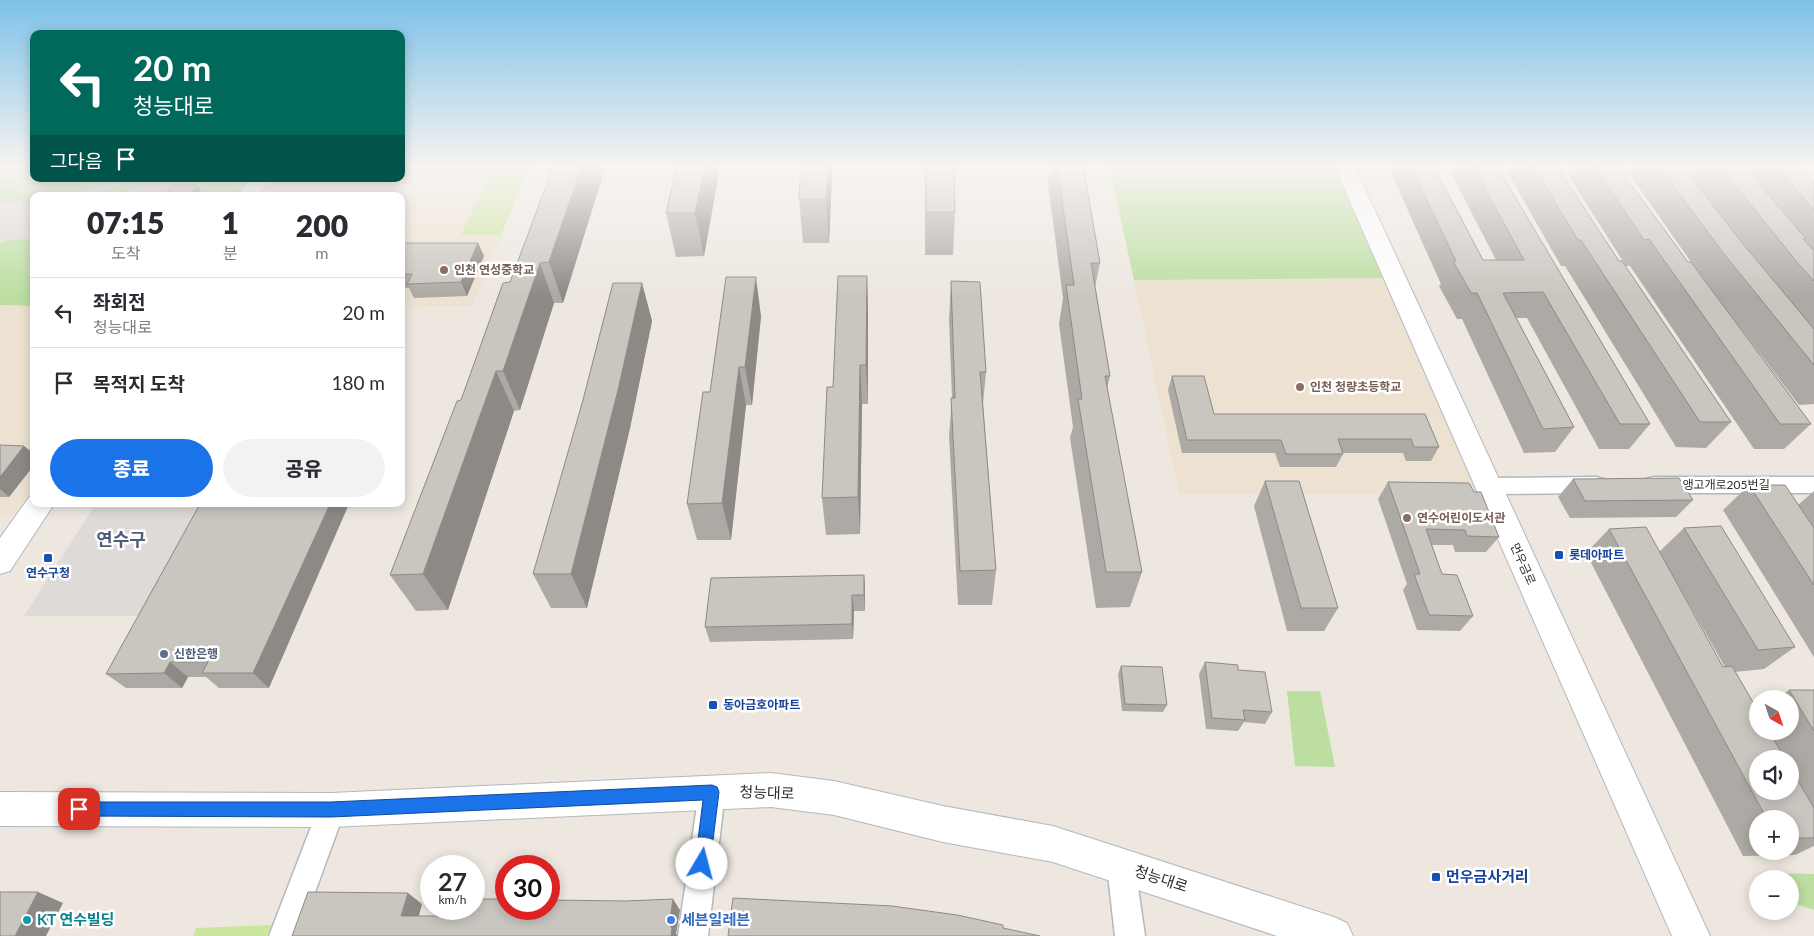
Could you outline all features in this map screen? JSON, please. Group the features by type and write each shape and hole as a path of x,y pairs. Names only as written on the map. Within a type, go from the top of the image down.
{"main road":[{"name":"먼우금로","path":"1364,209 1691,936"},
{"path":"0,562 38,507"},
{"name":"청능대로","path":"0,809 331,810 771,790 834,798 943,824 1053,844 1334,936"}],"street":[{"name":"앵고개로205번길","path":"1488,486 1814,485"},
{"path":"692,936 712,792"},
{"path":"284,936 331,810"},
{"path":"1121,866 1130,936"}],"shaded area":[{"path":"0,209 30,209 30,222 27,227 30,227 30,239 7,240 0,243"},
{"path":"405,209 512,209 472,306 405,307"},
{"name":"인천 청량초등학교","path":"1396,278 1492,494 1179,494 1134,280"},
{"path":"0,305 30,306 30,507 38,507 33,515 0,515"},
{"path":"93,508 202,508 141,616 24,616"}],"green space":[{"path":"0,209 30,209 30,306 0,305"},
{"path":"473,209 512,209 501,235 461,235"},
{"path":"1118,209 1364,209 1396,278 1134,280"},
{"path":"1287,691 1320,691 1335,767 1295,766"},
{"path":"1799,874 1814,874 1814,910 1799,905"},
{"path":"271,925 267,936 193,936 196,928"}],"building":[{"path":"538,209 567,209 549,262 540,263 503,371 496,371 423,574 390,575 457,401 461,400 503,283 510,282"},
{"path":"667,209 696,209 695,213 666,213"},
{"path":"926,209 955,209 955,212 926,212"},
{"path":"1063,209 1091,209 1100,263 1091,263 1110,376 1105,376 1142,572 1106,572 1078,399 1082,399 1066,285 1074,285"},
{"path":"1431,209 1456,209 1483,260 1524,260 1496,209 1522,209 1650,424 1620,424 1543,292 1503,293 1574,427 1543,429 1477,293 1471,293 1453,261 1456,261"},
{"path":"1559,209 1585,209 1731,422 1700,422 1581,240 1578,240"},
{"path":"1623,209 1649,209 1688,262 1691,262 1811,424 1780,424 1649,239 1644,240"},
{"path":"1690,209 1716,209 1814,329 1814,365 1724,254"},
{"path":"1754,209 1780,209 1806,239 1803,239 1814,251 1814,281"},
{"path":"405,243 478,243 461,282 407,284 412,274 405,274"},
{"path":"838,276 867,276 866,365 860,365 858,497 822,498 827,387 833,387"},
{"path":"726,277 756,277 745,367 739,367 722,503 687,504 703,392 710,392"},
{"path":"951,281 980,282 986,372 980,372 996,570 960,571 951,398 955,398"},
{"path":"613,283 642,283 618,390 571,574 533,574 583,400"},
{"path":"1172,376 1204,376 1214,414 1425,414 1439,447 1414,447 1411,439 1338,439 1343,454 1286,454 1281,440 1187,440"},
{"path":"0,445 24,446 0,477"},
{"path":"1679,478 1693,500 1585,501 1573,479"},
{"path":"1265,481 1299,481 1338,608 1301,608"},
{"path":"1388,482 1469,483 1474,492 1481,492 1499,537 1467,536 1465,530 1426,529 1442,574 1457,575 1473,616 1429,615 1414,574 1420,574"},
{"path":"1749,485 1785,485 1814,528 1814,585"},
{"path":"198,507 329,507 253,673 202,673 208,662 170,662 164,673 106,674"},
{"path":"1721,526 1795,647 1758,650 1684,528"},
{"path":"1646,527 1723,667 1732,666 1749,695 1749,740 1774,740 1780,750 1749,750 1749,786 1609,529"},
{"path":"864,575 864,595 852,595 852,624 705,627 711,578"},
{"path":"1205,662 1238,665 1238,670 1265,672 1272,712 1243,710 1245,720 1212,718"},
{"path":"1121,666 1162,667 1167,705 1125,704"},
{"path":"1799,690 1814,690 1814,731 1799,706"},
{"path":"1799,782 1814,808 1814,838 1799,838 1799,810 1762,810 1757,800 1799,800"},
{"path":"0,892 38,892 15,936 0,936"},
{"path":"308,892 408,893 401,916 420,916 420,920 485,920 485,899 495,899 495,920 560,920 560,900 625,901 673,899 669,925 672,928 671,936 292,936"},
{"path":"733,898 892,906 957,915 1003,925 1003,928 1040,936 728,936"}],"place":[{"name":"인천 연성중학교","path":"444,270"},
{"name":"인천 청량초등학교","path":"1300,387"},
{"name":"연수어린이도서관","path":"1407,518"},
{"name":"롯데아파트","path":"1559,555"},
{"name":"연수구청","path":"48,558"},
{"name":"신한은행","path":"164,654"},
{"name":"동아금호아파트","path":"713,705"},
{"name":"먼우금사거리","path":"1436,877"},
{"name":"KT 연수빌딩","path":"27,920"},
{"name":"세븐일레븐","path":"671,920"}],"district":[{"name":"연수구","path":"121,540"}],"route":[{"path":"79,809 331,810 712,792 702,864"}]}
